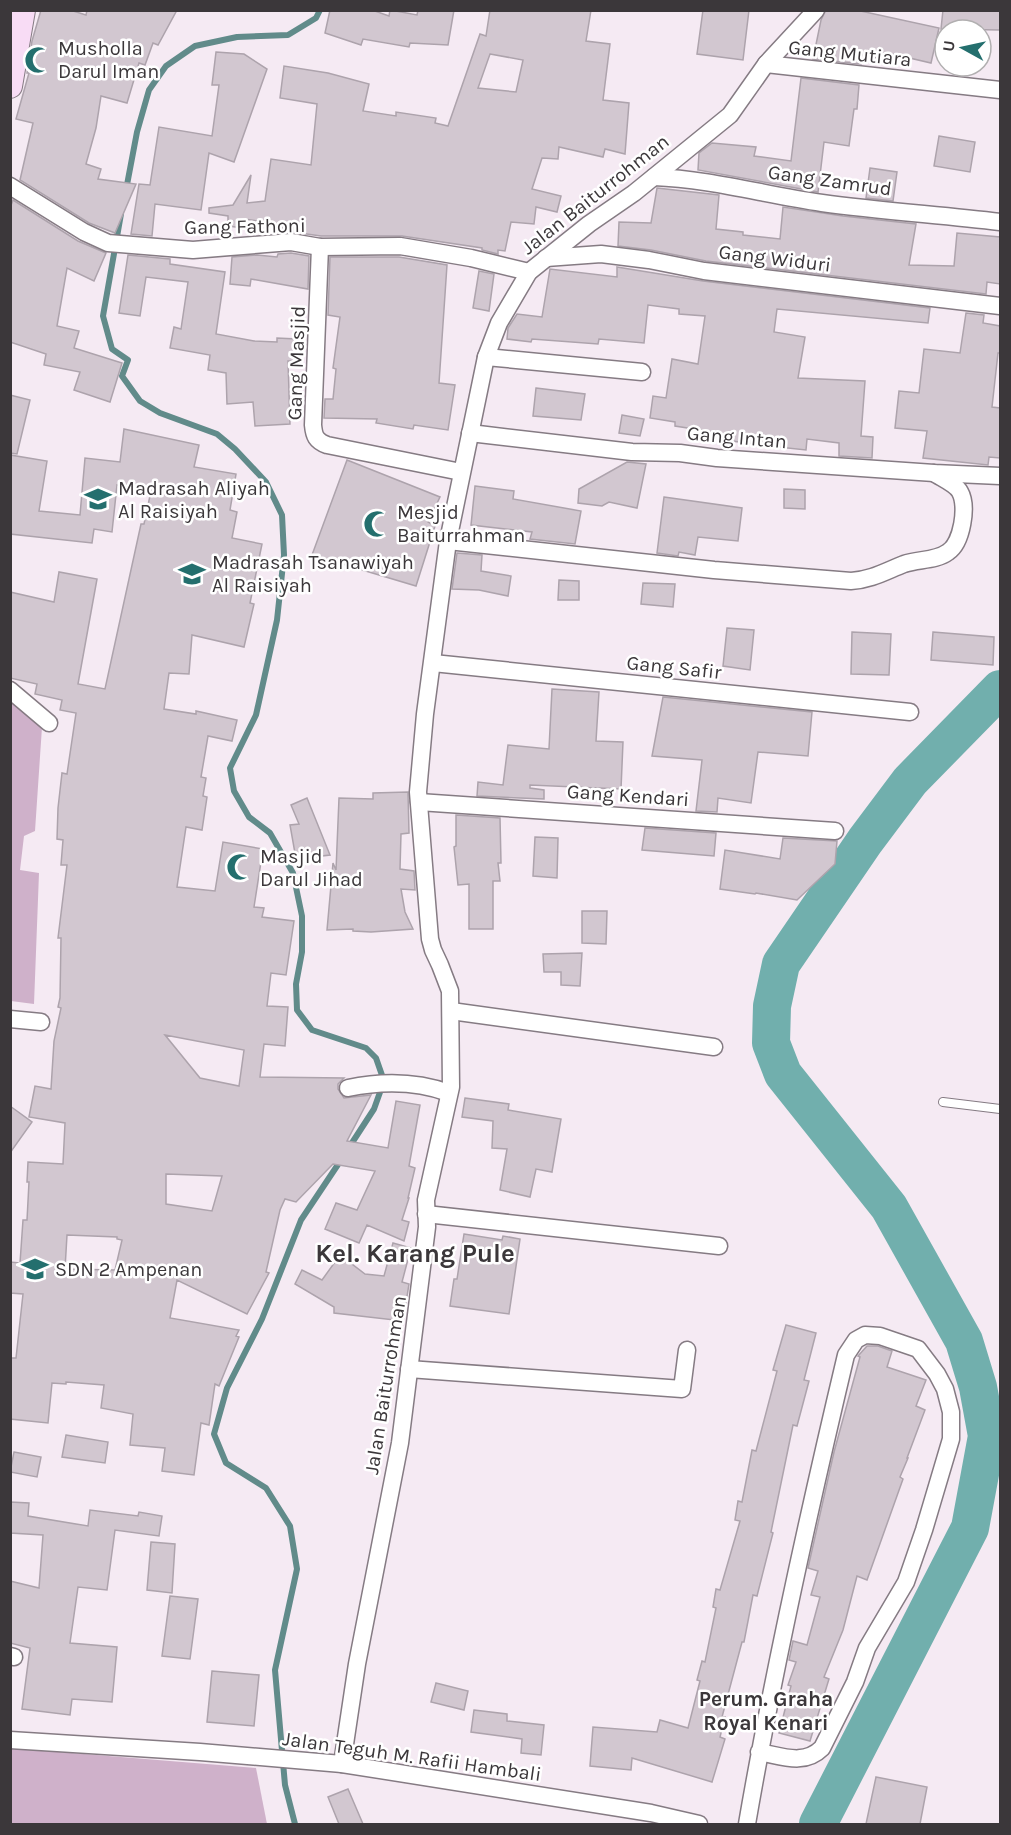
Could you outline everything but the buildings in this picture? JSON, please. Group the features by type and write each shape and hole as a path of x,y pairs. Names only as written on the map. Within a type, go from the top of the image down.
{"main road":[{"path":"10,87 23,10"}],"street":[{"name":"Jalan Baiturrohman","path":"342,1764 357,1664 400,1443 427,1227 426,1200 449,1093 450,991 430,939 419,802 425,714 448,541 486,357 498,323 529,272 654,177 730,115 766,64 816,10"},
{"name":"Gang Mutiara","path":"766,64 1000,90"},
{"name":"Gang Zamrud","path":"654,177 681,178 734,186 820,203 1000,222"},
{"name":"Gang Fathoni","path":"10,186 84,232 117,244 193,250 291,242 320,247 400,246 471,258 529,272"},
{"name":"Gang Masjid","path":"320,247 313,425 315,436 327,445 461,472"},
{"name":"Gang Widuri","path":"545,258 601,254 649,260 704,271 1000,306"},
{"path":"486,357 642,372"},
{"name":"Gang Intan","path":"470,433 632,452 680,453 717,458 1000,476"},
{"path":"448,541 714,570 851,581 867,580 907,563 936,558 950,552 963,523 964,504 960,490 934,473"},
{"name":"Gang Safir","path":"433,663 910,712"},
{"path":"10,690 49,723"},
{"name":"Gang Kendari","path":"419,802 835,831"},
{"path":"451,1011 714,1047"},
{"path":"10,1019 41,1022"},
{"path":"348,1088 374,1083 413,1084 434,1087 449,1093"},
{"path":"426,1214 719,1246"},
{"path":"747,1824 759,1752 799,1554 846,1355 860,1336 880,1336 918,1349 927,1359 941,1382 949,1402 951,1439 906,1582 867,1648 855,1682 822,1748 814,1756 806,1759 759,1752"},
{"path":"409,1369 682,1389 687,1350"},
{"name":"Jalan Teguh M. Rafii Hambali","path":"10,1740 342,1764 606,1806 699,1824"}],"lane":[{"path":"943,1102 1000,1109"}],"shaded area":[{"path":"10,698 42,727 35,831 24,836 20,870 39,873 34,1004 11,1001"},
{"path":"10,1748 256,1768 267,1824 11,1824"}],"waterway":[{"path":"126,190 137,132 149,90 166,66 195,46 237,37 288,35 316,18 320,10"},
{"path":"121,214 103,316 112,349 128,360 122,376 140,401 160,413 217,434 235,449 266,482 282,515 284,555 277,620 256,715 230,768 234,791 249,817 270,833 293,873 302,916 302,952 296,984 297,1010 312,1030 366,1048 376,1058 384,1081 374,1109 348,1149"},
{"path":"818,1824 970,1528 987,1436 978,1387 964,1341 889,1207 783,1074 771,1043 772,1006 781,964 865,841 910,781 1000,689"},
{"path":"295,1824 285,1785 275,1670 297,1569 290,1526 266,1488 226,1463 214,1434 227,1388 262,1319 301,1220 341,1160"}],"place":[{"name":"Musholla Darul Iman","path":"38,60"},
{"name":"Madrasah Aliyah Al Raisiyah","path":"98,499"},
{"name":"Mesjid Baiturrahman","path":"377,524"},
{"name":"Madrasah Tsanawiyah Al Raisiyah","path":"192,574"},
{"name":"Masjid Darul Jihad","path":"240,867"},
{"name":"SDN 2 Ampenan","path":"35,1269"}],"district":[{"name":"Kel. Karang Pule","path":"415,1253"},
{"name":"Perum. Graha Royal Kenari","path":"766,1711"}]}
